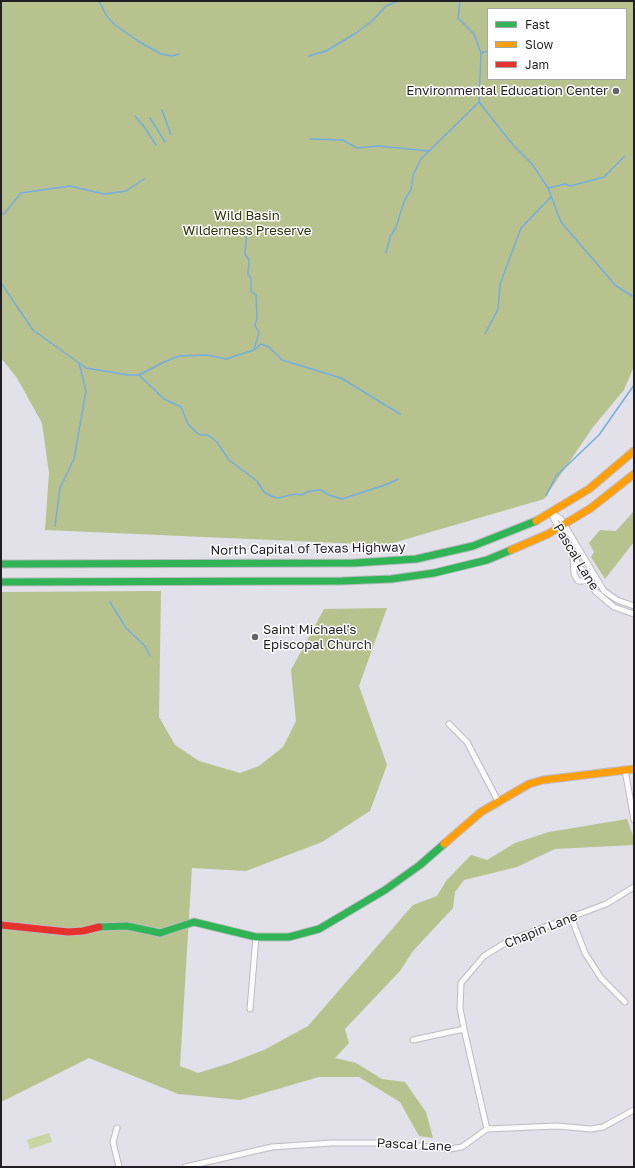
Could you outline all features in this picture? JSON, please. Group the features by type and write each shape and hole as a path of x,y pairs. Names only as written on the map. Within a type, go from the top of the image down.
{"main road":[{"name":"North Capital of Texas Highway","path":"1,582 399,561 441,554 473,546 513,531 551,513 589,489 634,450"},
{"name":"North Capital of Texas Highway","path":"1,564 349,581 416,576 464,567 523,546 565,525 605,498 634,474"},
{"path":"1,925 68,932 83,931 96,927 127,926 160,934 194,922 209,924 233,933 256,937 289,937 319,929 400,879 420,865 473,818 498,801 535,782 634,769"}],"street":[{"name":"Pascal Lane","path":"551,513 560,518 565,525 601,587 617,600 634,606"},
{"name":"Pascal Lane","path":"551,513 558,529 586,580 595,591 614,606 634,614"},
{"path":"572,554 575,578 580,582 594,575"},
{"path":"595,591 601,587"},
{"path":"448,724 458,731 467,742 498,801"},
{"path":"625,770 634,820"},
{"name":"Chapin Lane","path":"487,1129 460,1008 461,983 484,956 510,940 606,904 634,887"},
{"path":"571,917 585,953 601,978 625,1002"},
{"path":"250,1009 256,937"},
{"path":"413,1040 464,1029"},
{"path":"487,1129 557,1126 591,1129 603,1127 634,1110"},
{"path":"117,1128 113,1142 119,1167"},
{"name":"Pascal Lane","path":"185,1167 272,1146 331,1143 384,1143 449,1149 462,1147 487,1129"}],"green space":[{"name":"Wild Basin Wilderness Preserve","path":"1,1 634,1 634,366 624,390 593,427 544,499 386,545 45,530 49,473 42,423 17,378 1,358"},
{"path":"634,511 634,542 605,579 591,557 594,552 589,543 600,530 616,531"},
{"path":"161,591 159,717 175,745 199,761 240,773 259,766 283,747 296,721 291,670 324,609 387,608 359,686 387,765 370,811 322,842 246,871 192,868 180,1066 198,1073 230,1063 264,1050 308,1026 413,905 437,896 446,881 471,855 487,860 515,843 549,832 627,819 634,838 634,845 555,849 517,867 464,880 455,892 453,908 413,951 400,971 345,1029 349,1043 335,1058 356,1063 382,1079 405,1082 426,1112 433,1138 419,1136 400,1102 359,1077 319,1077 240,1100 178,1094 89,1058 1,1102 1,592"},
{"path":"49,1133 52,1142 30,1149 27,1140"}],"waterway":[{"path":"99,1 106,15 114,24 138,41 161,54 172,56 179,54"},
{"path":"309,56 326,51 356,33 372,21 386,6 398,1"},
{"path":"386,253 390,237 396,227 405,199 411,190 413,175 421,159 479,102 481,53 474,34 458,18 460,1"},
{"path":"481,53 487,51"},
{"path":"479,102 513,145 532,164 548,188 561,222 616,286 634,297"},
{"path":"162,110 171,135"},
{"path":"135,116 156,145"},
{"path":"150,118 165,142"},
{"path":"310,139 343,140 357,148 378,146 429,151"},
{"path":"548,188 565,184 570,186 604,177 624,157"},
{"path":"1,214 4,214 21,193 70,186 104,194 126,191 144,179"},
{"path":"485,334 498,309 500,284 521,228 551,197"},
{"path":"247,227 245,254 249,260 248,275 251,278 251,291 256,295 257,318 255,325 259,333 254,349"},
{"path":"1,283 33,330 79,363 86,391 74,459 60,488 55,526"},
{"path":"79,363 86,368 128,375 139,375 179,356 207,355 226,359 254,350 261,344 269,347 282,360 341,378 400,414"},
{"path":"140,376 164,399 181,407 188,424 197,433 200,435 208,435 217,442 229,460 257,481 264,492 271,496 278,498 295,494 301,495 310,491 321,490 329,495 342,499 388,484 398,479"},
{"path":"546,496 556,476 599,435 634,385"},
{"path":"110,602 126,628 145,646 150,656"}],"traffic: fast":[{"path":"1,564 354,563 416,559 473,546 536,521"},
{"path":"1,582 342,581 391,579 434,573 487,560 511,550"},
{"path":"99,927 127,926 160,933 194,922 256,937 289,937 319,929 385,890 420,865 444,844"}],"traffic: slow":[{"path":"536,521 589,489 634,451"},
{"path":"511,550 548,534 591,508 634,474"},
{"path":"444,844 481,812 529,784 543,780 634,769"}],"traffic: jam":[{"path":"1,925 68,932 83,931 99,927"}],"place":[{"name":"Environmental Education Center","path":"616,91"},
{"name":"Saint Michael's Episcopal Church","path":"255,637"}]}
